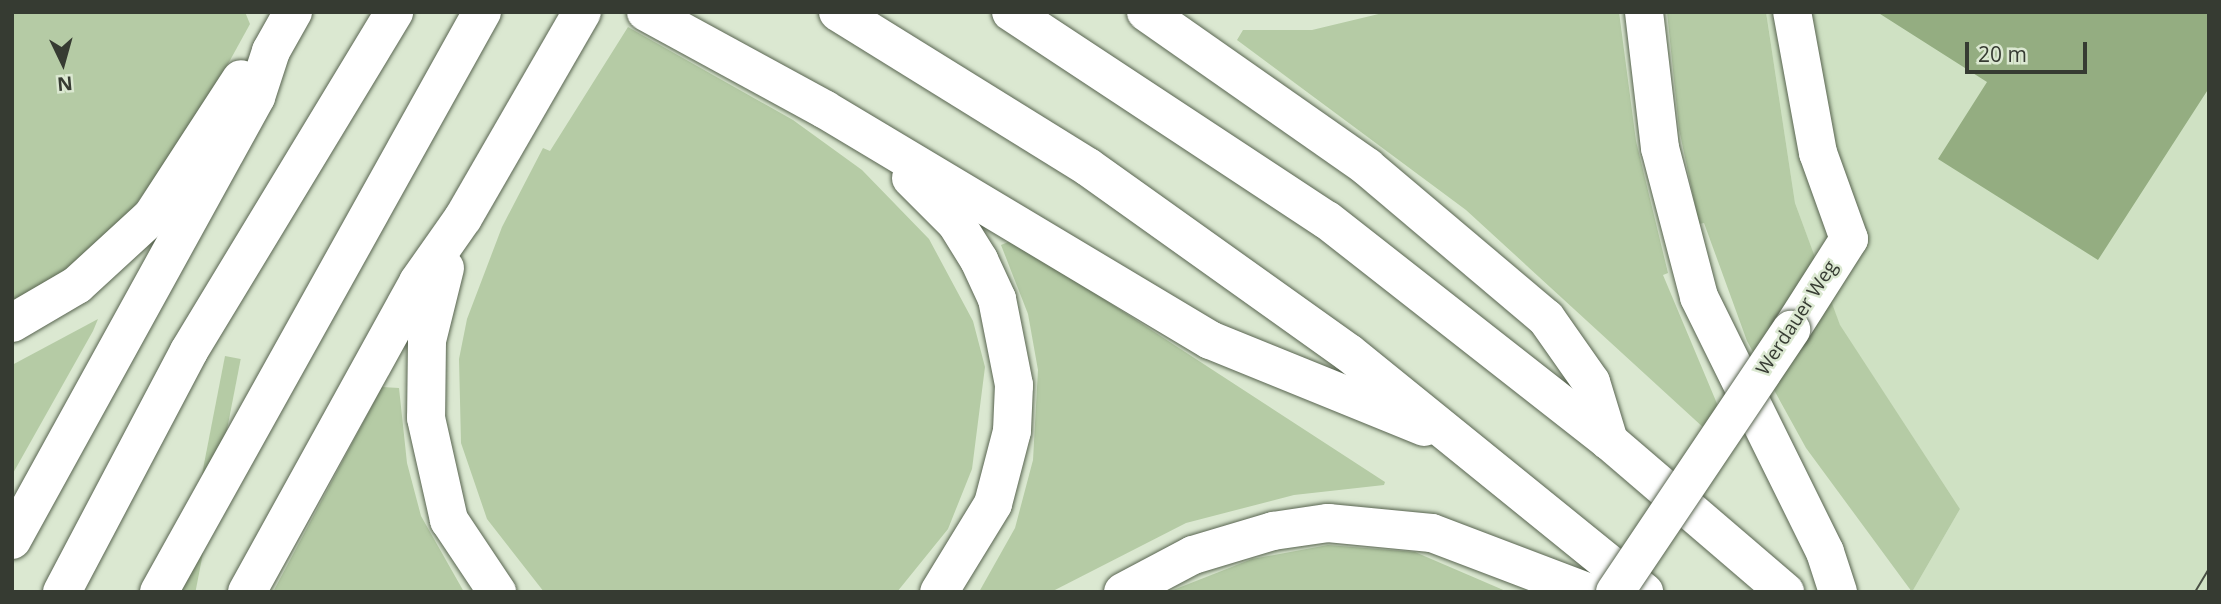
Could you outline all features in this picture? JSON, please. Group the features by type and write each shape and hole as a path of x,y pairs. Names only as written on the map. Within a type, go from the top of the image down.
{"main road":[{"path":"62,592 189,351 361,71 394,12"},
{"path":"159,592 482,12"},
{"path":"247,592 418,282 463,218 582,12"},
{"path":"646,12 824,109 1210,340 1466,444"},
{"path":"838,12 1087,167 1466,444 1644,592"},
{"path":"1011,12 1327,220 1609,441 1785,592"},
{"path":"1146,12 1367,167 1546,318 1591,382 1609,441"},
{"path":"1644,12 1660,148 1699,298 1825,552 1838,592"},
{"name":"Werdauer Weg","path":"1615,592 1849,239 1818,153 1792,12"},
{"path":"12,323 77,285 152,216 235,84 281,33"},
{"path":"12,540 256,97 281,33"},
{"path":"824,109 925,189 956,223 997,299 1007,340 1014,385 1005,466 979,535 939,592"},
{"path":"463,218 432,302 426,418 449,520 497,592"},
{"path":"1123,592 1193,555 1273,531 1328,523 1432,533 1587,592"}],"shaded area":[{"path":"12,12 245,12 250,24 201,113 123,222 81,262 12,305"},
{"path":"1387,12 1619,12 1636,141 1668,273 1663,275 1718,406 1729,451 1466,210 1237,40 1243,30 1312,30"},
{"path":"1667,12 1766,12 1795,203 1840,325 1960,509 1912,592 1806,448 1747,341 1704,223 1699,224 1679,129"},
{"path":"1766,12 2209,12 2209,592 1912,592 1960,509 1840,326 1795,203"},
{"path":"628,27 793,120 862,170 929,239 973,321 985,367 972,469 948,529 897,592 544,592 487,519 461,443 459,359 467,319 502,227 543,148 550,151"},
{"path":"1013,240 1385,482 1384,485 1294,495 1186,523 1051,592 979,592 1015,528 1033,460 1038,370 1028,314 1001,245"},
{"path":"98,319 93,331 12,475 12,365"},
{"path":"225,356 241,359 195,592 179,592"},
{"path":"382,387 399,388 407,463 421,516 464,592 273,592"},
{"path":"1328,545 1415,552 1508,592 1168,592 1252,559"}],"building":[{"path":"1877,12 2209,12 2209,88 2098,260 1938,159 1987,82"}],"tram line":[{"path":"2195,592 2209,569"}]}
